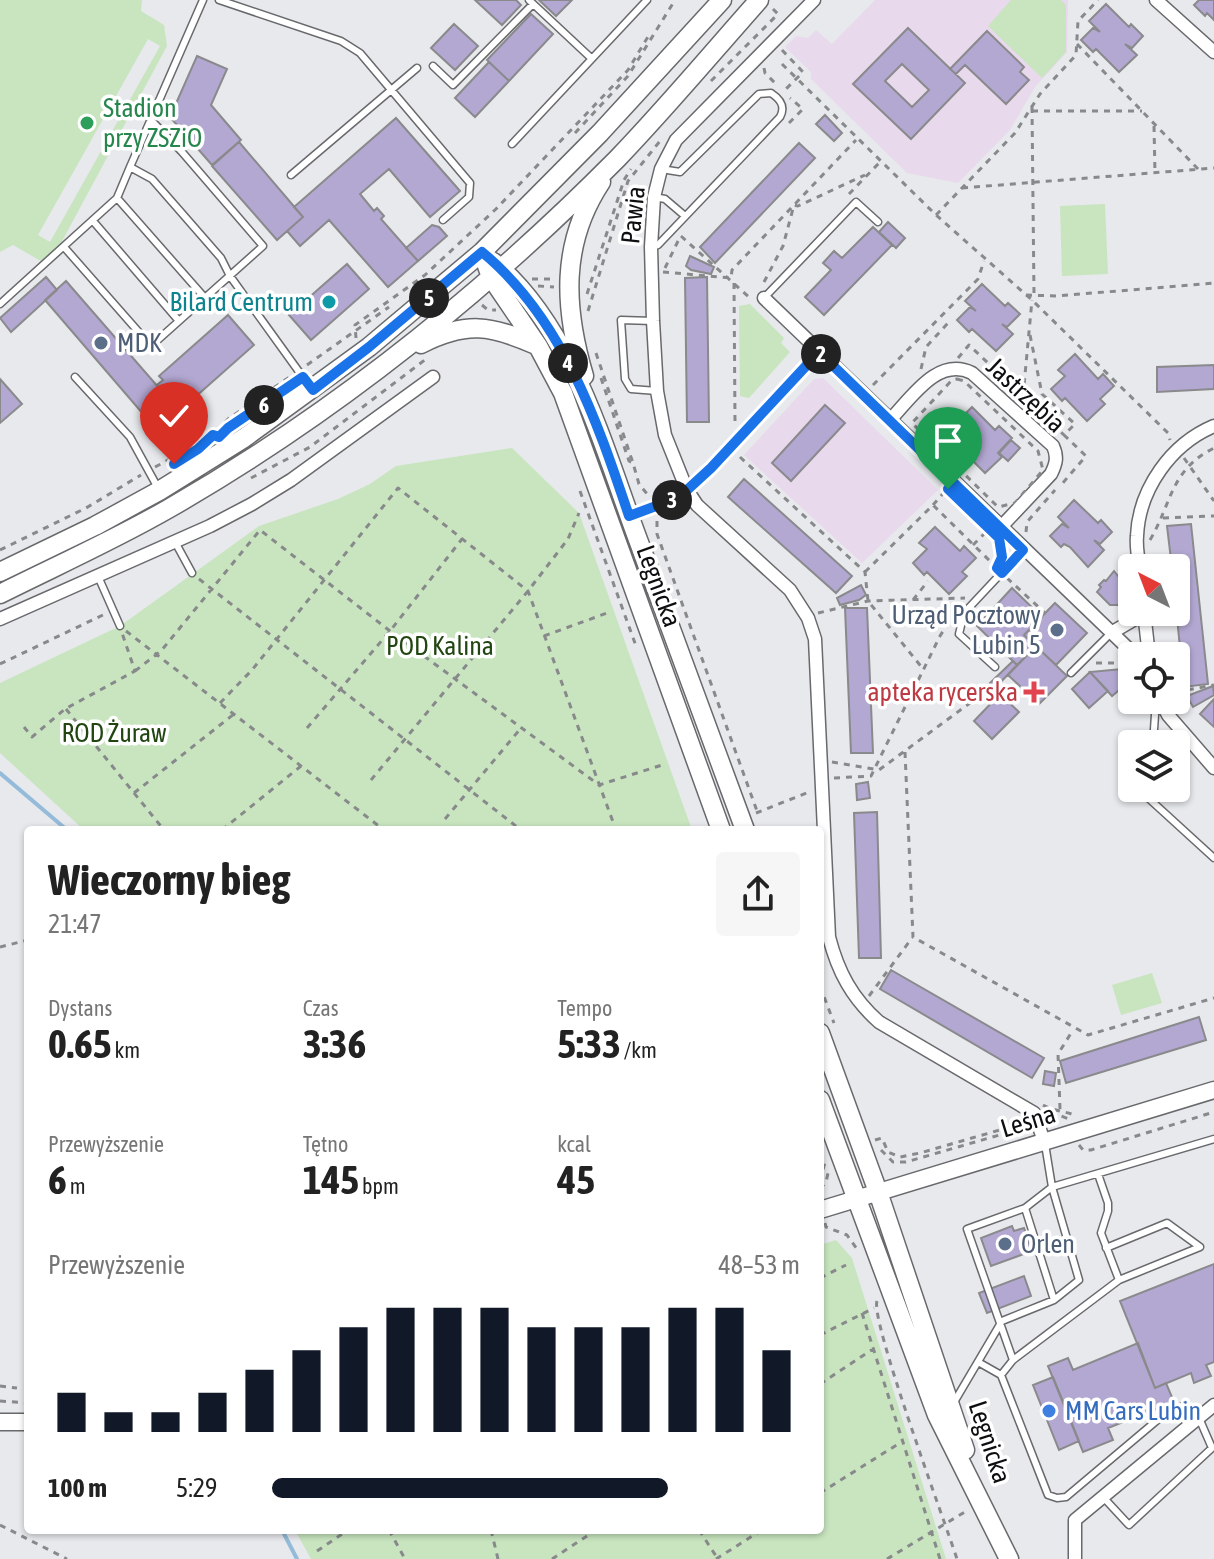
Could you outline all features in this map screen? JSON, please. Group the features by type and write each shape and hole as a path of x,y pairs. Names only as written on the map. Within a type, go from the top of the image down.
{"main road":[{"path":"0,572 95,526 153,479 244,438 369,347 482,252 600,133 722,0"},
{"path":"0,594 169,509 266,447 390,360 496,273 618,157 766,5"},
{"path":"594,414 573,340 568,287 572,250 584,215 618,157"},
{"name":"Legnicka","path":"482,252 563,393 720,826"},
{"name":"Legnicka","path":"496,273 547,327 594,414 629,516 751,821"},
{"path":"390,360 434,337 460,328 496,328 538,346"},
{"name":"Legnicka","path":"824,1042 870,1146 878,1192 982,1502"},
{"name":"Legnicka","path":"824,1114 836,1157 856,1199 937,1415 982,1502"},
{"path":"982,1502 1009,1559"}],"street":[{"name":"Pawia","path":"687,490 665,435 657,391 651,247 654,197 661,169 676,140 814,0"},
{"path":"1156,0 1214,52"},
{"path":"759,295 890,420 995,528 1027,545 1118,642"},
{"path":"629,516 675,499 687,490 819,352"},
{"name":"Jastrzębia","path":"890,420 934,375 944,369 962,368 972,373 1053,446 1056,465 1051,474 995,528"},
{"path":"0,619 210,526 291,480 433,377"},
{"path":"1138,554 1136,539 1143,505 1159,471 1201,431 1214,426"},
{"path":"687,490 697,505 790,590 808,618 815,639 829,937 836,963 848,988 860,1005 879,1022 1034,1113 1044,1141"},
{"path":"1111,633 1122,626"},
{"path":"1168,714 1214,768"},
{"name":"Leśna","path":"824,1213 878,1192 1214,1090"},
{"path":"1075,1559 1075,1520 1214,1405"},
{"path":"0,1422 24,1422"}],"lane":[{"path":"0,304 117,198 203,0"},
{"path":"219,0 352,47 470,183 469,197 443,220"},
{"path":"512,144 647,0"},
{"path":"433,66 453,85 531,2 591,58"},
{"path":"291,175 417,68"},
{"path":"651,247 658,245 780,117 782,103 771,93 759,94 680,172 661,169"},
{"path":"64,247 151,346 263,246 150,119"},
{"path":"130,167 152,179 221,258 230,276 313,390"},
{"path":"654,197 665,199 685,216"},
{"path":"117,198 205,298"},
{"path":"759,295 856,202 878,222"},
{"path":"93,221 179,321"},
{"path":"653,321 621,320 625,379 631,389 657,391"},
{"path":"75,377 130,437 153,479"},
{"path":"174,540 192,573"},
{"path":"995,667 959,634 964,613 999,570 1027,545"},
{"path":"97,574 120,626"},
{"path":"1071,673 1111,633"},
{"path":"1153,802 1214,858"},
{"path":"1013,1360 1002,1321 967,1229 1025,1208 1052,1187 1214,1139"},
{"path":"951,1408 1002,1321 1054,1300 1079,1280 1052,1187 1044,1141"},
{"path":"1098,1174 1108,1203 1101,1233 1119,1280"},
{"path":"1025,1208 1054,1300"},
{"path":"1001,1375 1013,1360 1119,1280 1200,1247 1167,1223 1106,1248"},
{"path":"978,1362 1001,1375 1048,1495 1057,1498 1066,1497 1161,1417 1183,1406"},
{"path":"1103,1497 1129,1525 1212,1448 1199,1418"}],"path":[{"path":"416,289 508,205 628,76 675,0"},
{"path":"936,215 1015,133 1076,55 1078,21 1098,0"},
{"path":"704,88 778,14 766,5"},
{"path":"762,30 803,72 783,91 803,109 782,131"},
{"path":"346,346 357,338 355,325 425,275 496,209 615,84 651,35"},
{"path":"1077,44 1199,170"},
{"path":"782,64 984,260 1033,298 1168,433 1171,442 1214,501"},
{"path":"1032,109 1142,111"},
{"path":"1023,396 1033,298 1032,109"},
{"path":"1154,124 1155,174"},
{"path":"584,312 591,280 624,180 634,164 665,133 628,181 592,292 587,318"},
{"path":"731,278 732,270 857,139"},
{"path":"962,188 1214,168"},
{"path":"794,205 798,206 868,173"},
{"path":"681,236 731,278 759,295 783,246 794,205"},
{"path":"687,228 669,254 663,272 731,278"},
{"path":"871,387 978,279 984,260"},
{"path":"1033,298 1214,283"},
{"path":"0,556 153,479 198,449 228,419 404,297"},
{"path":"921,373 921,359 926,347 948,323"},
{"path":"1027,545 1027,522 1086,456 1064,435 1075,424 1042,394 1030,335"},
{"path":"591,341 631,462"},
{"path":"590,346 639,484 654,507 657,534 751,821 810,791 832,790 832,778 871,776 940,636 968,598 868,601 818,613 813,605"},
{"path":"952,380 964,381 1038,451 1043,470 1015,503 998,507 912,423 952,380"},
{"path":"736,428 746,417"},
{"path":"213,435 219,437 228,428"},
{"path":"1148,542 1163,518 1167,496 1189,465 1214,448"},
{"path":"736,454 865,572 868,601 924,670"},
{"path":"0,550 153,479"},
{"path":"576,480 639,654"},
{"path":"220,703 252,670 398,488 528,591 614,826"},
{"path":"865,572 948,489"},
{"path":"933,505 1045,613"},
{"path":"371,780 528,591 568,539 579,513"},
{"path":"1163,518 1214,516"},
{"path":"973,545 995,528"},
{"path":"24,727 32,737 65,709 135,671 158,654 260,530 390,631 599,785"},
{"path":"307,728 390,631 462,539"},
{"path":"999,570 1002,557"},
{"path":"192,573 516,826"},
{"path":"913,600 928,581"},
{"path":"0,664 112,611"},
{"path":"544,636 607,613"},
{"path":"120,626 377,825"},
{"path":"120,626 135,671"},
{"path":"1088,656 1096,663 1118,661"},
{"path":"1190,689 1214,685"},
{"path":"832,762 879,770 993,686"},
{"path":"65,709 161,826"},
{"path":"134,793 234,714"},
{"path":"445,819 521,728"},
{"path":"861,990 867,999 913,937 905,752"},
{"path":"599,785 662,765"},
{"path":"227,826 301,766"},
{"path":"913,937 1088,1035 1214,998"},
{"path":"0,947 24,941"},
{"path":"1060,1109 1058,1054 1074,1028"},
{"path":"1040,1103 1053,1110"},
{"path":"893,1162 870,1146 882,1138 888,1152 900,1157 999,1131"},
{"path":"824,1168 827,1159 836,1157"},
{"path":"824,1184 836,1157"},
{"path":"824,1220 826,1227 847,1235 859,1253"},
{"path":"824,1276 846,1265"},
{"path":"824,1333 874,1308 957,1559"},
{"path":"862,1313 940,1559"},
{"path":"824,1381 873,1349"},
{"path":"0,1386 17,1388"},
{"path":"0,1401 24,1403"},
{"path":"824,1490 903,1441"},
{"path":"887,1559 982,1502"},
{"path":"0,1525 67,1559"},
{"path":"317,1551 342,1534"},
{"path":"392,1534 405,1559"},
{"path":"492,1534 498,1559"},
{"path":"552,1559 590,1534"},
{"path":"701,1534 717,1559 756,1534"}],"shaded area":[{"path":"875,0 1068,0 1067,52 1035,87 1010,130 958,183 907,173 811,79 811,72 785,47 796,36 808,38 816,30 832,44"},
{"path":"823,378 938,490 862,563 744,455 814,379"}],"green space":[{"path":"0,0 142,0 141,11 164,25 167,46 60,245 41,261 13,245 0,252","holes":["148,39 160,46 50,242 38,235"]},
{"path":"1011,0 1061,0 1066,5 1066,52 1042,78 988,26"},
{"path":"1105,204 1108,274 1062,276 1060,206"},
{"path":"750,304 784,338 781,343 790,352 749,398 740,396 739,306"},
{"name":"POD Kalina","path":"512,448 579,513 691,826 80,826 0,753 0,683 120,626 259,526 338,499 370,484 396,466"},
{"path":"1152,973 1162,1003 1121,1015 1112,985"},
{"path":"836,1240 852,1258 946,1559 311,1559 297,1534 824,1534 824,1244"}],"building":[{"path":"475,0 516,0 521,5 502,25"},
{"path":"539,0 572,0 556,16"},
{"path":"1199,0 1214,0 1214,20 1194,5"},
{"path":"1106,4 1143,36 1132,48 1125,44 1137,55 1119,72 1096,49 1093,52 1081,40 1093,28 1100,32 1089,21"},
{"path":"531,14 553,34 509,81 487,60"},
{"path":"454,24 478,46 455,70 431,48"},
{"path":"908,28 965,83 911,139 853,84","holes":["902,64 929,90 912,107 885,81"]},
{"path":"987,31 1024,67 1020,72 1029,80 1006,104 965,65 956,74 950,69"},
{"path":"197,56 227,69 211,105 241,140 212,165 170,117"},
{"path":"489,62 509,81 475,117 455,98"},
{"path":"825,115 842,133 834,141 816,124"},
{"path":"396,118 460,191 430,217 389,169 360,194 374,211 377,208 384,216 381,219 418,261 388,287 329,220 300,246 287,231 303,217 294,207"},
{"path":"239,142 303,217 277,240 212,166"},
{"path":"799,143 815,158 715,263 700,247"},
{"path":"888,222 905,238 896,248 879,232"},
{"path":"432,225 439,227 447,236 418,261 406,248"},
{"path":"873,227 892,245 824,315 805,297 831,270 823,263 834,251 842,258"},
{"path":"690,256 714,267 711,274 686,266"},
{"name":"Bilard Centrum","path":"347,264 369,289 311,340 289,315"},
{"path":"46,277 57,290 11,332 0,318"},
{"path":"707,277 709,422 687,422 685,278"},
{"name":"MDK","path":"66,281 172,403 150,422 45,300"},
{"path":"982,284 1005,306 1008,303 1020,314 1007,327 1002,324 1013,334 996,351 957,320 970,307 976,311 965,301"},
{"path":"228,315 254,345 185,406 178,398 172,403 157,385 163,380 159,376"},
{"path":"1075,354 1098,379 1103,374 1114,386 1100,399 1105,404 1087,421 1065,398 1062,401 1051,389 1065,376 1058,370"},
{"path":"1214,365 1214,389 1157,392 1157,367"},
{"path":"0,379 22,404 0,423"},
{"path":"825,405 845,423 791,481 772,463"},
{"path":"972,407 995,430 999,426 1012,438 998,453 1002,457 985,473 963,451 960,454 950,444 963,430 956,423"},
{"path":"1011,440 1020,448 1008,461 999,453"},
{"path":"744,479 852,576 836,593 728,497"},
{"path":"1074,500 1112,532 1100,544 1094,540 1104,550 1088,567 1070,547 1064,544 1061,547 1050,536 1062,524 1069,528 1058,517"},
{"path":"1191,524 1208,684 1190,686 1190,642 1179,642 1178,626 1190,626 1190,554 1170,554 1167,526"},
{"path":"935,527 960,551 964,546 976,558 962,572 967,576 949,594 913,563 927,549 919,543"},
{"path":"1114,571 1118,576 1118,605 1110,605 1097,592 1101,587 1099,585"},
{"path":"861,585 866,595 840,605 837,598"},
{"path":"1012,588 1042,617 1024,635 1036,646 1017,665 977,626"},
{"path":"1055,603 1087,633 1056,665 1024,635"},
{"path":"845,608 867,608 873,753 851,753"},
{"path":"1036,646 1067,676 1039,704 1008,675"},
{"path":"1013,661 1017,665 995,688 990,683"},
{"path":"1118,669 1118,691 1112,696 1090,672"},
{"path":"1090,672 1108,691 1089,708 1072,689"},
{"path":"1213,686 1214,695 1193,707 1190,695"},
{"path":"1000,694 1019,712 992,739 974,721"},
{"path":"1214,699 1214,727 1200,714"},
{"path":"868,782 870,798 857,800 856,784"},
{"path":"877,812 881,958 859,958 854,813"},
{"path":"891,970 1044,1058 1032,1078 880,989"},
{"path":"1199,1017 1206,1040 1066,1083 1060,1061"},
{"path":"1045,1071 1056,1073 1054,1086 1043,1084"},
{"path":"1012,1226 1014,1231 1024,1228 1032,1251 991,1266 981,1238"},
{"path":"1214,1264 1214,1362 1206,1365 1211,1376 1194,1383 1191,1373 1155,1388 1120,1301"},
{"path":"1024,1276 1031,1296 987,1313 979,1293"},
{"path":"1138,1343 1155,1388 1166,1383 1174,1402 1108,1428 1113,1440 1083,1452 1048,1366 1068,1358 1073,1370"},
{"path":"1053,1377 1079,1441 1059,1450 1033,1385"}],"waterway":[{"path":"0,773 62,826"},
{"path":"284,1534 297,1559"}],"place":[{"name":"Stadion przy ZSZiO","path":"87,123"},
{"name":"Bilard Centrum","path":"329,302"},
{"name":"MDK","path":"101,343"},
{"name":"Urząd Pocztowy Lubin 5","path":"1057,630"},
{"name":"apteka rycerska","path":"1034,692"},
{"name":"Orlen","path":"1005,1244"},
{"name":"MM Cars Lubin","path":"1049,1411"}],"route":[{"path":"174,464 213,435 219,437 303,377 313,390 482,252 501,268 523,294 568,362 594,414 629,516 675,499 687,490 819,352 1023,550 1002,573 997,568 1002,557 999,538 948,489"}],"park label":[{"name":"ROD Żuraw","path":"114,733"}]}
